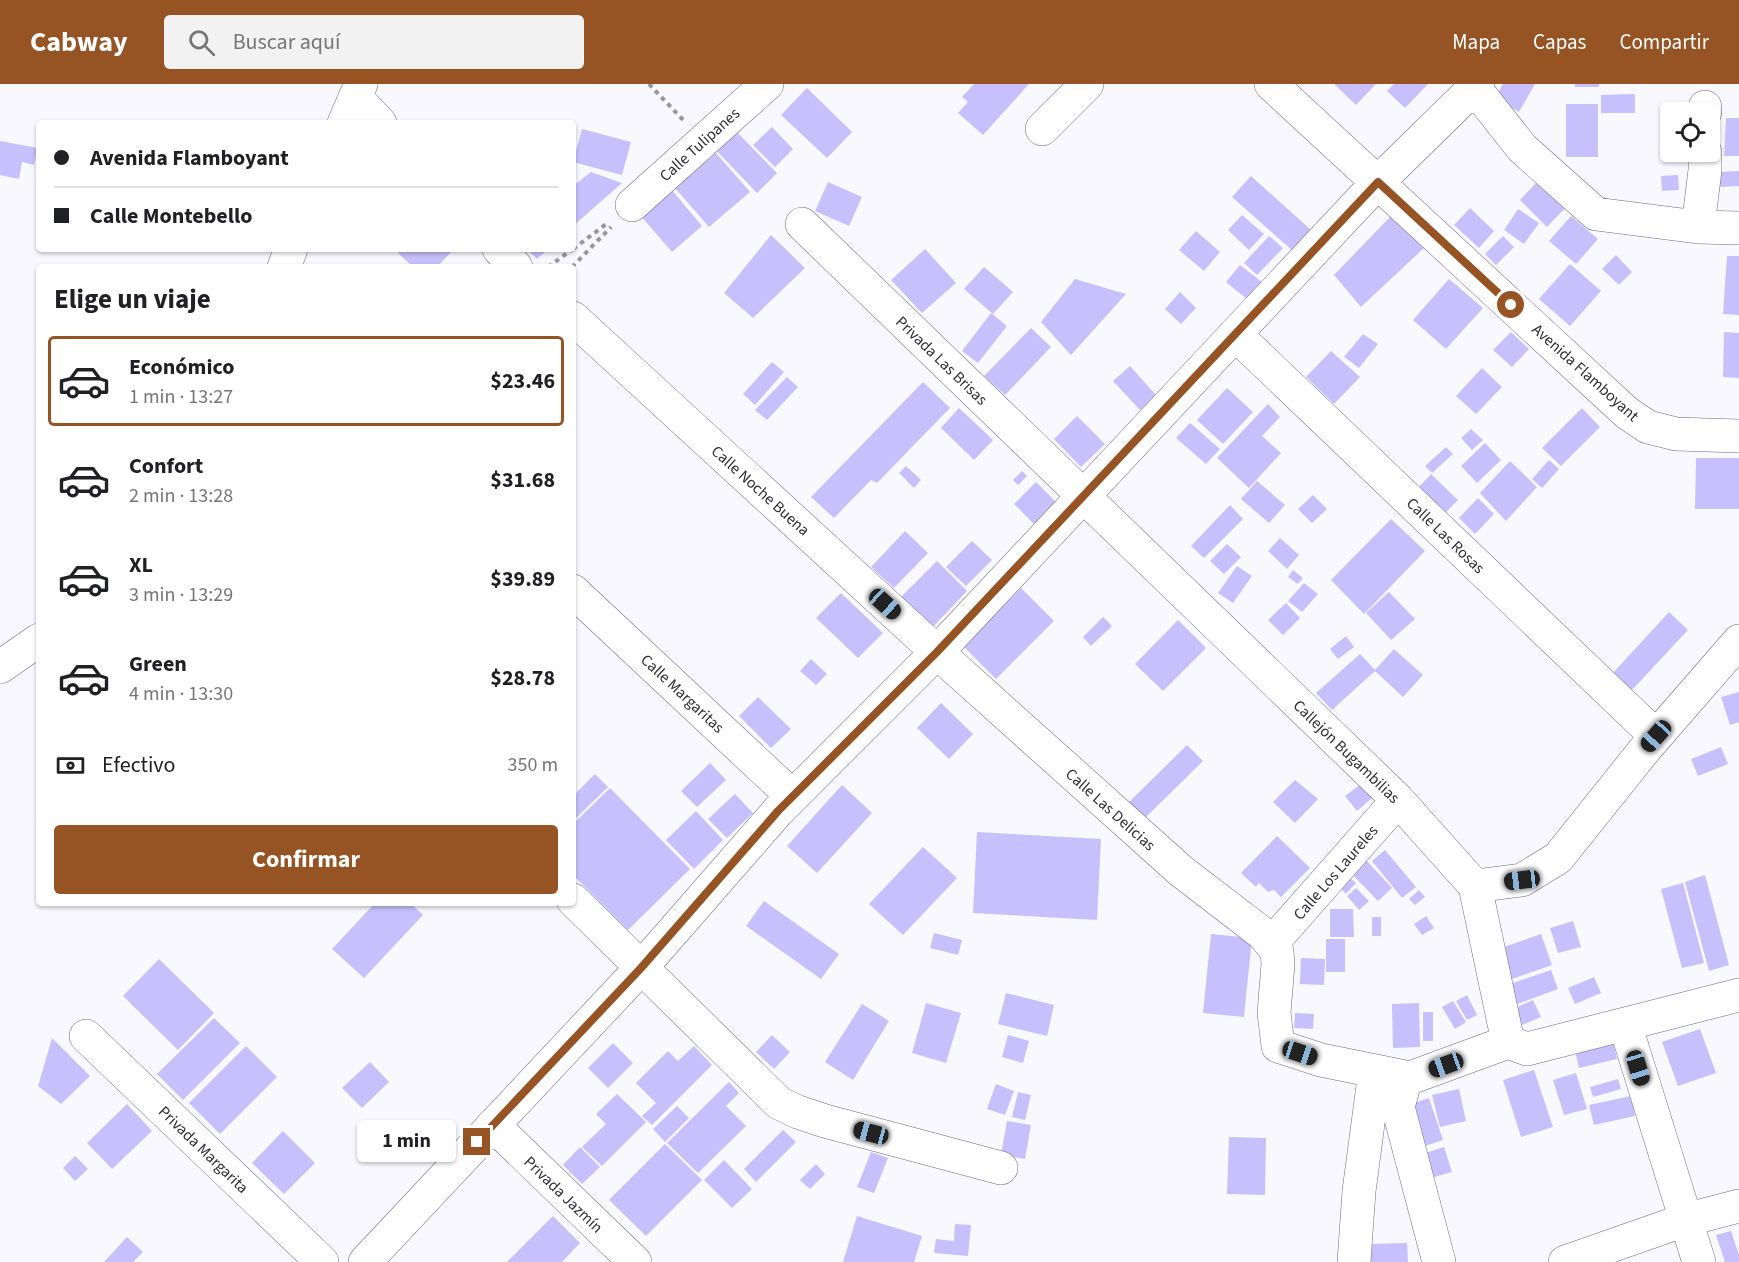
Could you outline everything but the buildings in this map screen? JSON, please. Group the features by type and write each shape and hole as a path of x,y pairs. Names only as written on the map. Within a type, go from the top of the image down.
{"street":[{"name":"Calle Tulipanes","path":"632,205 767,84"},
{"path":"1042,129 1087,84"},
{"name":"Avenida Flamboyant","path":"1271,84 1627,413 1648,427 1676,434 1739,436"},
{"path":"364,1262 643,970 792,796 943,657 1083,496 1378,182 1476,86 1522,148 1596,214 1698,227 1739,228"},
{"path":"353,101 376,120"},
{"path":"1698,227 1705,162"},
{"name":"Privada Las Brisas","path":"802,224 1083,496"},
{"path":"502,252 513,264"},
{"name":"Calle Noche Buena","path":"576,321 943,657"},
{"name":"Calle Las Rosas","path":"1235,334 1656,736"},
{"name":"Callejón Bugambilias","path":"1083,496 1398,800 1475,886 1517,1046"},
{"name":"Calle Margaritas","path":"576,594 792,796"},
{"path":"0,667 36,641"},
{"path":"1475,886 1522,880 1558,858 1656,736 1739,641"},
{"name":"Calle Las Delicias","path":"943,657 1180,871 1263,934 1274,947"},
{"name":"Calle Los Laureles","path":"1274,947 1398,800"},
{"path":"576,903 779,1103 825,1121 1001,1168"},
{"path":"1274,947 1278,964 1274,1013 1278,1046 1321,1060 1410,1078 1517,1046 1625,1024 1739,996"},
{"path":"1625,1024 1699,1262"},
{"name":"Privada Margarita","path":"86,1036 322,1262"},
{"path":"1354,1262 1359,1191 1375,1071"},
{"path":"1410,1078 1404,1085 1398,1107 1438,1262"},
{"name":"Privada Jazmín","path":"493,1125 635,1262"},
{"path":"1565,1262 1685,1220 1739,1206"}],"path":[{"path":"649,84 702,140"},
{"path":"576,247 632,205"},
{"path":"575,264 632,205"},
{"path":"552,264 569,252"}],"route":[{"path":"477,1142 641,968 778,811 937,652 1378,182 1511,305"}]}
